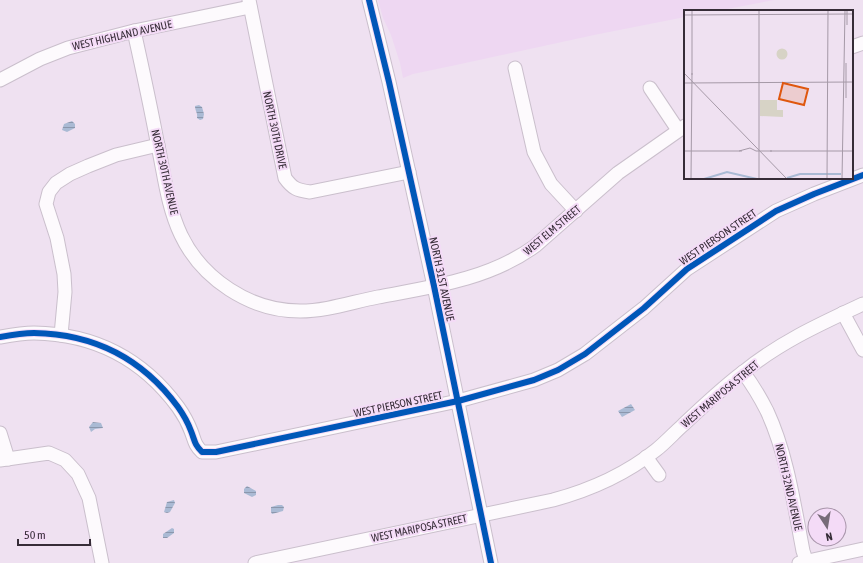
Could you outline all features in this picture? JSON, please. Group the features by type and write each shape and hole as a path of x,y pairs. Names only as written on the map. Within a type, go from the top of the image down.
{"street":[{"name":"NORTH 31ST AVENUE","path":"369,0 434,286 491,563"},
{"name":"NORTH 30TH DRIVE","path":"249,3 285,178 291,186 299,190 310,192 409,172"},
{"name":"WEST HIGHLAND AVENUE","path":"0,80 40,59 68,48 249,3"},
{"name":"NORTH 30TH AVENUE","path":"134,31 169,197 181,234 206,270 235,293"},
{"path":"853,47 863,43"},
{"path":"515,68 534,152 551,184 576,211"},
{"path":"650,88 681,128"},
{"name":"WEST ELM STREET","path":"235,293 271,307 300,311 326,308 434,286 488,272 523,256 618,173 681,128"},
{"path":"61,335 65,292 64,274 57,238 46,204 49,192 56,183 70,174 88,166 116,155 158,145"},
{"name":"WEST PIERSON STREET","path":"0,336 32,333 61,335 92,342 110,349 128,359 156,381 166,392 180,410 191,431 196,446 202,452 216,452 458,401 534,380 565,366 585,354 613,334 687,269 776,211 814,194 863,176"},
{"name":"WEST MARIPOSA STREET","path":"255,563 573,495 596,486 635,466 657,449 718,392 788,340 863,304"},
{"path":"843,313 863,350"},
{"name":"NORTH 32ND AVENUE","path":"743,372 755,389 767,412 784,459 804,562"},
{"path":"0,433 4,460 49,453 65,460 78,474 89,498 102,563"},
{"path":"646,457 659,475"},
{"path":"804,562 863,549"}],"shaded area":[{"path":"378,0 774,0 722,10 684,10 684,17 413,74 403,78 391,35 383,18"}],"water":[{"path":"199,105 202,107 204,114 203,119 200,120 197,118 195,109 195,106"},
{"path":"72,121 75,124 75,128 67,132 62,130 64,124"},
{"path":"631,404 635,410 622,417 618,411"},
{"path":"93,422 101,423 103,428 95,429 91,432 89,427"},
{"path":"247,486 256,491 256,495 252,497 244,493 244,489"},
{"path":"174,500 175,503 170,512 164,512 167,502"},
{"path":"282,505 284,507 283,511 272,514 271,507"},
{"path":"172,528 174,529 174,533 167,538 163,538 163,534"}],"cycle path":[{"path":"369,0 389,82 434,286 491,563"},
{"path":"853,179 863,175"},
{"path":"0,337 30,333 56,334 77,338 115,352 132,362 149,375 164,390 182,413 196,444 202,452 216,452 458,401 534,380 558,370 585,354 644,308 687,269 776,211 853,179"}]}
